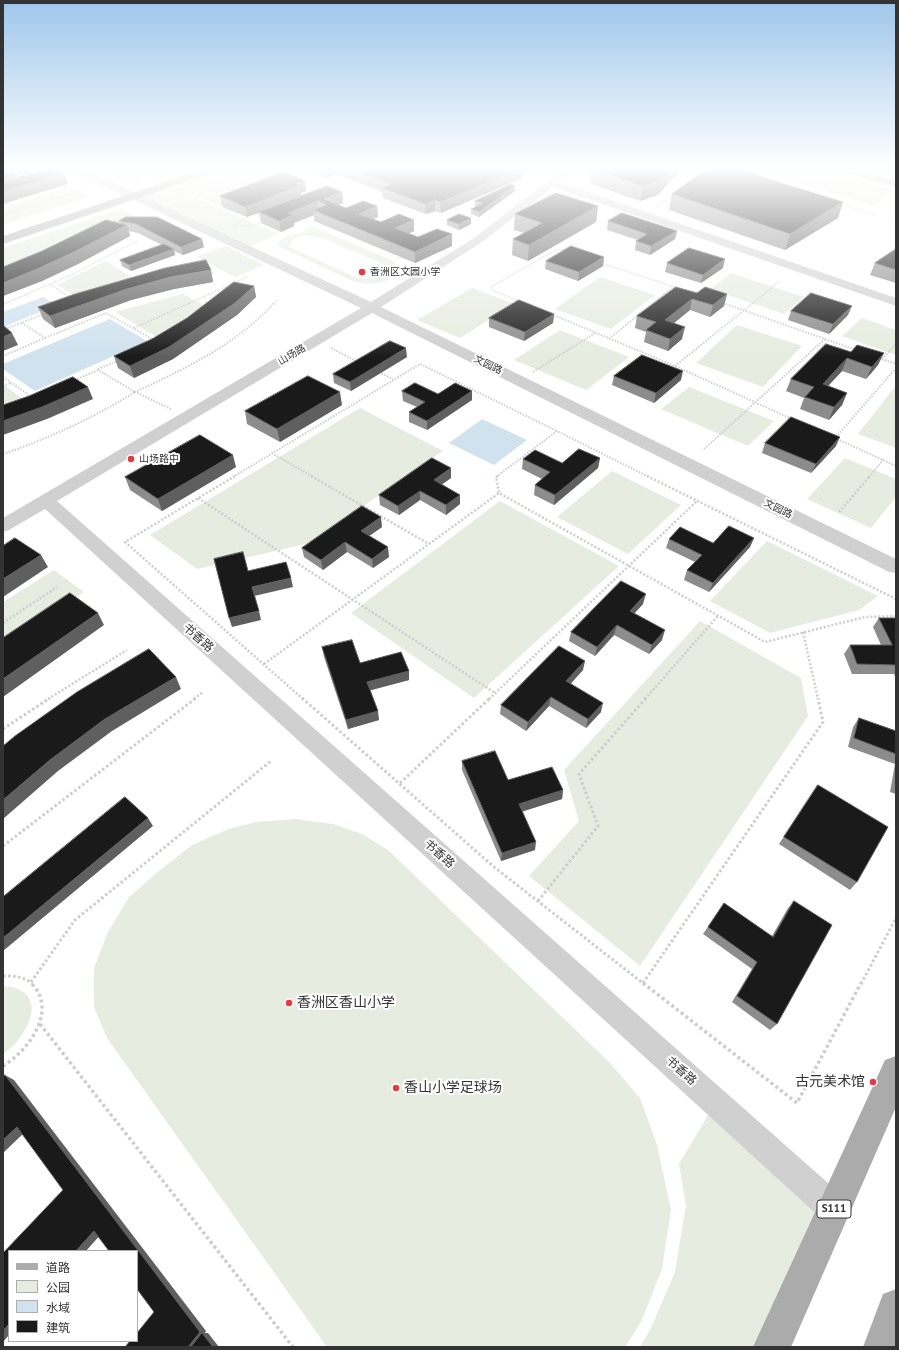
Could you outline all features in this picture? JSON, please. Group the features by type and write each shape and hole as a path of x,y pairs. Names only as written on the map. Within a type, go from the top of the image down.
{"main road":[{"path":"3,240 25,232"},
{"name":"S111","path":"772,1347 896,1071"},
{"path":"882,1347 896,1307"}],"street":[{"name":"文园路","path":"211,232 372,308 896,567"},
{"name":"山场路","path":"3,526 372,308 488,232"},
{"path":"693,232 896,302"},
{"name":"书香路","path":"45,500 834,1208"}],"path":[{"path":"215,234 220,232"},
{"path":"3,304 51,285 96,264 137,241"},
{"path":"523,303 492,290 491,287 552,252 560,250 568,251"},
{"path":"597,262 680,288"},
{"path":"134,328 247,276"},
{"path":"675,366 742,310 780,281"},
{"path":"51,285 77,301"},
{"path":"610,339 673,286"},
{"path":"3,454 62,432 107,410 135,392 171,376 210,354 244,331 277,300"},
{"path":"722,303 860,351"},
{"path":"3,330 49,312"},
{"path":"545,312 675,366 792,419"},
{"path":"3,356 106,313 158,342 151,345"},
{"path":"22,323 45,338"},
{"path":"519,381 596,333"},
{"path":"704,449 756,403 824,339"},
{"path":"316,341 358,362"},
{"path":"882,359 896,344"},
{"path":"875,356 896,364"},
{"path":"70,382 118,360"},
{"path":"896,599 420,364 125,542 494,867 797,1103 896,918"},
{"path":"896,368 835,438 896,466"},
{"path":"98,370 135,392 175,411"},
{"path":"379,372 393,379"},
{"path":"3,377 34,398"},
{"path":"3,386 11,383"},
{"path":"557,431 496,477 499,493 765,642 866,617 896,616"},
{"path":"272,453 429,544"},
{"path":"839,512 883,460"},
{"path":"264,664 499,493"},
{"path":"198,498 495,693"},
{"path":"400,784 698,500"},
{"path":"3,623 57,587"},
{"path":"538,901 598,826 579,774 718,616"},
{"path":"643,983 823,722 803,632"},
{"path":"3,730 58,692 127,650"},
{"path":"3,846 203,692"},
{"path":"31,982 75,920 271,761"},
{"path":"3,976 18,976 31,982 39,994 42,1008 40,1024 31,1041 19,1055 3,1066"},
{"path":"40,1024 293,1347"}],"green space":[{"path":"51,232 100,232 3,268 3,248"},
{"path":"216,232 274,232 279,234 248,247"},
{"path":"305,232 325,232 392,260 398,266 398,271 389,279 377,283 353,281 278,246 278,242 287,236","holes":["306,235 322,238 383,264 386,267 386,272 375,278 357,278 290,247 289,245 294,239"]},
{"path":"226,246 264,265 235,277 197,257"},
{"path":"106,261 136,280 78,298 57,285"},
{"path":"731,273 804,297 784,314 710,289"},
{"path":"600,277 655,295 611,329 555,309"},
{"path":"472,288 514,304 460,338 417,320"},
{"path":"183,294 209,308 162,340 115,312"},
{"path":"862,318 896,330 896,355 842,336"},
{"path":"737,325 802,346 763,387 696,363"},
{"path":"560,330 629,357 586,390 514,360"},
{"path":"3,384 25,401 3,408"},
{"path":"689,387 774,421 748,446 661,409"},
{"path":"894,388 896,389 896,448 858,434"},
{"path":"360,408 443,451 310,543 197,569 150,535"},
{"path":"845,458 896,479 896,497 871,528 807,499"},
{"path":"612,471 681,505 628,554 557,517"},
{"path":"500,501 619,566 474,698 351,613"},
{"path":"767,541 878,596 859,610 770,633 710,601"},
{"path":"54,570 84,592 3,645 3,602"},
{"path":"700,621 801,678 808,716 640,966 529,876 579,821 564,770"},
{"name":"香洲区香山小学","path":"295,819 333,824 362,834 388,850 610,1063 640,1098 657,1145 671,1210 662,1269 641,1322 625,1347 327,1347 107,1038 94,1007 94,968 108,932 129,897 192,845 229,829 256,822"},
{"path":"3,986 18,989 27,995 31,1004 31,1014 28,1025 21,1036 13,1046 3,1054"},
{"path":"710,1112 817,1208 755,1347 640,1347 651,1328 675,1272 686,1205 679,1164"}],"water":[{"path":"43,297 57,305 3,327 3,312"},
{"path":"110,319 147,341 35,391 3,369 3,364"},
{"path":"482,419 527,440 494,465 449,443"}],"building":[{"path":"81,232 113,232 74,252 3,283 3,267 42,251"},
{"path":"152,232 188,232 202,239 181,247"},
{"path":"366,232 405,232 418,237 430,232 446,232 452,234 415,252"},
{"path":"526,232 552,232 529,245 513,239"},
{"path":"641,232 675,232 651,246 636,241 647,234"},
{"path":"164,244 174,249 129,265 120,260"},
{"path":"571,246 604,257 579,272 546,261"},
{"path":"689,248 725,259 703,275 667,263"},
{"path":"896,249 896,270 875,263"},
{"path":"206,260 211,270 171,277 127,289 50,316 38,307 75,294 165,268"},
{"path":"234,282 254,286 235,303 169,347 130,366 114,356 152,339 187,318"},
{"path":"676,287 697,293 705,287 727,294 713,305 692,299 665,320 685,327 670,339 646,330 656,322 637,316"},
{"path":"811,293 852,306 833,324 791,311"},
{"path":"519,300 554,314 525,332 489,318"},
{"path":"3,325 12,333 3,337"},
{"path":"390,341 406,348 350,382 333,374"},
{"path":"826,344 851,352 857,345 884,353 872,367 847,358 823,384 847,393 834,407 805,397 814,387 791,379"},
{"path":"642,355 683,371 656,393 614,376"},
{"path":"308,376 340,392 277,429 245,411"},
{"path":"73,377 88,387 42,407 3,421 3,405 29,396"},
{"path":"415,383 438,394 455,383 472,391 427,421 409,412 425,402 402,391"},
{"path":"791,417 840,437 816,464 765,443"},
{"path":"200,435 233,455 158,499 125,477"},
{"path":"579,449 600,458 555,495 535,485 550,472 523,459 535,450 562,463"},
{"path":"432,458 451,468 434,480 460,495 446,505 420,491 398,506 379,495"},
{"path":"362,506 381,517 361,531 388,547 372,559 345,542 321,560 302,548"},
{"path":"729,526 754,538 713,583 687,570 702,555 669,539 680,527 713,543"},
{"path":"15,538 41,555 3,579 3,546"},
{"path":"243,552 248,571 286,562 291,578 252,587 259,611 229,618 214,559"},
{"path":"621,581 646,594 630,611 665,630 652,645 617,625 597,647 571,632"},
{"path":"70,593 98,613 3,679 3,638"},
{"path":"879,618 896,618 896,665 857,664 850,645 892,645"},
{"path":"352,640 360,663 401,652 409,671 367,682 378,711 346,720 322,647"},
{"path":"559,646 585,661 566,681 603,703 588,719 551,697 528,722 501,705"},
{"path":"149,649 176,677 105,719 50,760 3,800 3,746 77,692"},
{"path":"859,718 896,731 896,754 854,738"},
{"path":"495,751 508,780 552,767 563,790 519,804 536,842 502,853 462,761"},
{"path":"818,785 888,827 857,882 784,837"},
{"path":"125,797 148,818 3,938 3,897"},
{"path":"794,901 832,925 777,1024 737,996 757,962 708,927 724,903 773,937"},
{"path":"5,1075 138,1250 108,1250 94,1231 77,1250 8,1250 8,1325 3,1331 3,1253 63,1190 17,1127 3,1140 3,1077"},
{"path":"138,1250 200,1332 188,1347 125,1347 129,1342 138,1342 138,1332 154,1312 138,1290"},
{"path":"202,1333 213,1347 191,1347"}],"place":[{"name":"香洲区文园小学","path":"362,272"},
{"name":"山场路中","path":"131,459"},
{"name":"香洲区香山小学","path":"289,1003"},
{"name":"古元美术馆","path":"873,1082"},
{"name":"香山小学足球场","path":"396,1088"}]}
